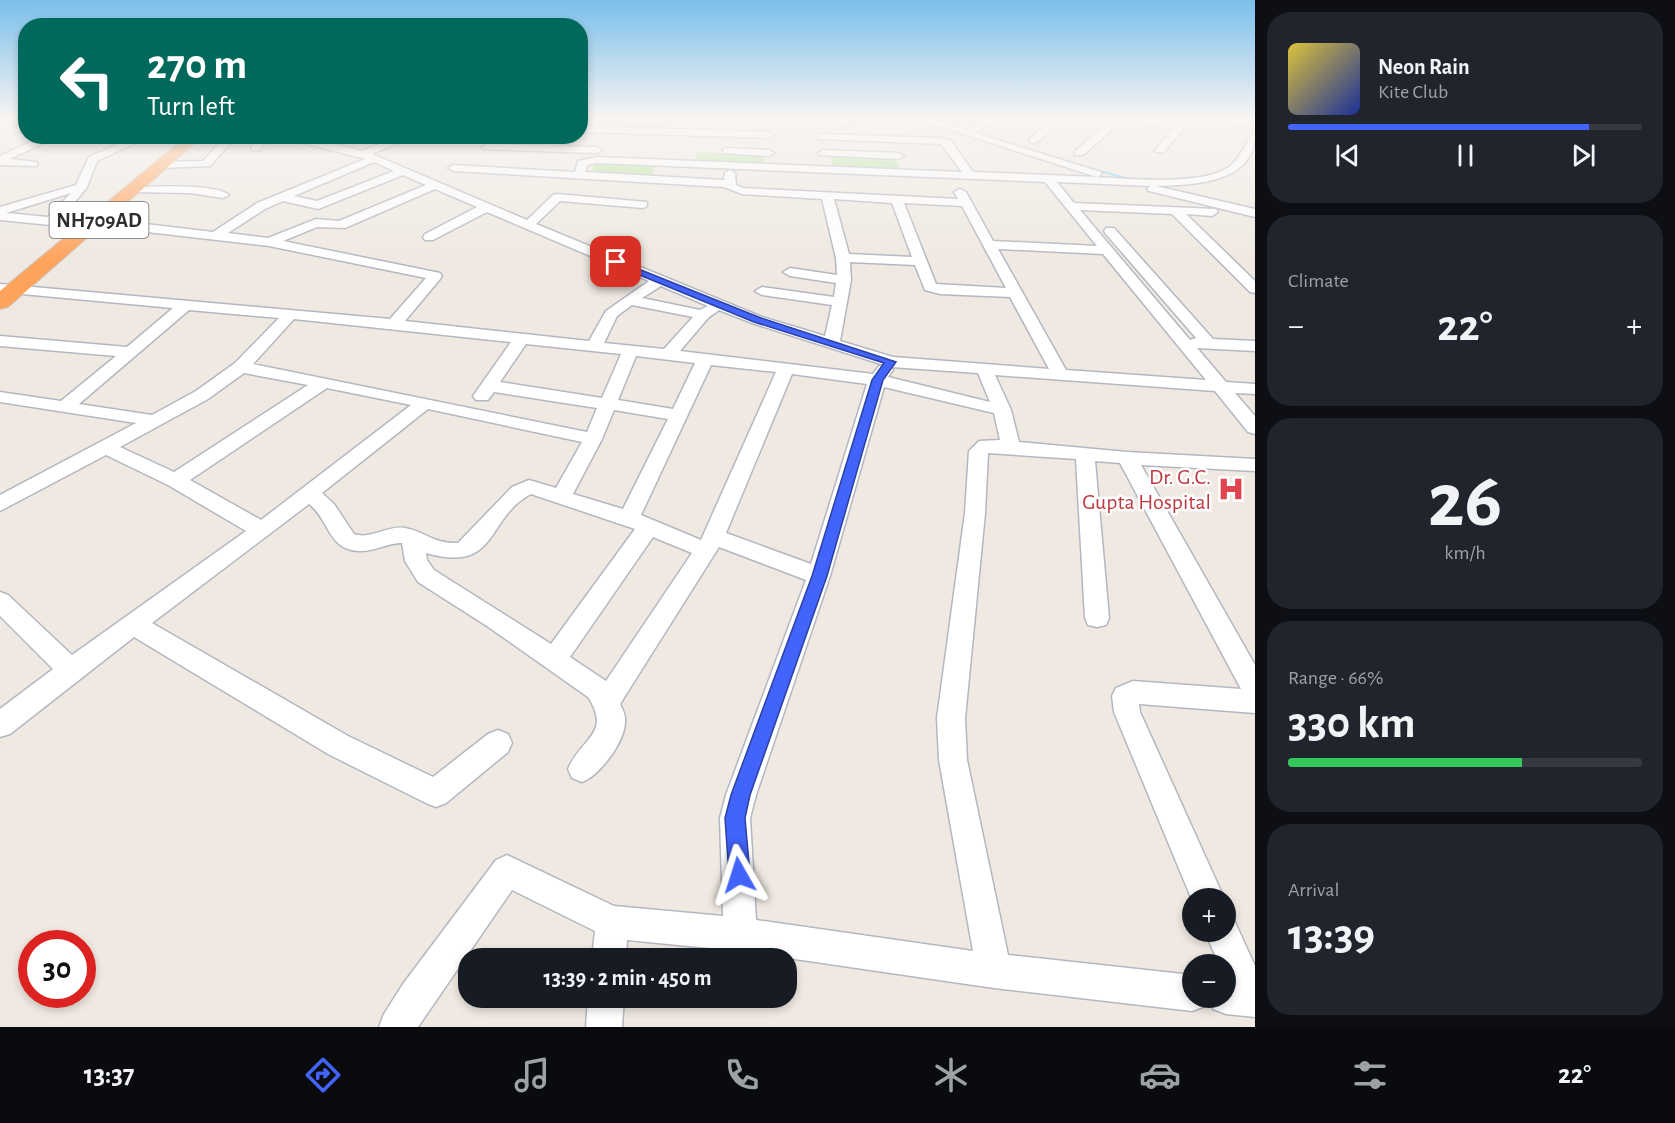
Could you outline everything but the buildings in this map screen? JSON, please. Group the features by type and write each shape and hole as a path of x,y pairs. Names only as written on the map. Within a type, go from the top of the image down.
{"highway":[{"name":"NH709AD","path":"4,292 154,166"},
{"name":"NH709AD","path":"88,223 161,166"}],"street":[{"path":"50,222 62,212 81,187 90,166"},
{"path":"217,235 250,212 347,166"},
{"path":"389,166 718,305 832,343 884,371 1002,410"},
{"path":"269,242 316,224 341,225 430,183 456,166"},
{"path":"579,176 581,166"},
{"path":"954,181 906,173 730,166 729,184 731,189 742,191 966,203"},
{"path":"826,166 827,170"},
{"path":"903,166 906,173"},
{"path":"963,166 970,176"},
{"path":"1070,166 1126,183 1255,213"},
{"path":"1096,166 1154,183 1255,206"},
{"path":"795,179 954,181 970,176 1154,183 1223,173 1237,166"},
{"path":"453,168 729,184"},
{"path":"280,197 318,205 402,172"},
{"path":"1049,180 1255,428"},
{"path":"954,181 1061,376"},
{"path":"1066,181 1209,344"},
{"path":"0,211 81,187"},
{"path":"133,190 189,190 223,195"},
{"path":"827,196 843,258 844,280 832,343"},
{"path":"528,225 557,197 643,204"},
{"path":"897,199 928,285 932,288 1016,293"},
{"path":"1071,206 1232,213 1246,216 1255,222"},
{"path":"429,237 487,207"},
{"path":"1176,211 1249,277 1255,289"},
{"path":"0,216 217,235 269,242 435,276 394,324"},
{"path":"989,245 1107,250"},
{"path":"843,258 919,261"},
{"path":"790,272 844,280"},
{"path":"593,348 611,314 660,281"},
{"path":"762,291 840,302"},
{"path":"4,292 186,305 394,324 786,368 884,371 985,370 1255,389"},
{"path":"629,300 703,315"},
{"path":"65,407 186,305"},
{"path":"667,356 703,315 718,305"},
{"path":"0,504 202,395 241,367 289,316"},
{"path":"472,411 521,339"},
{"path":"0,340 131,352"},
{"path":"1185,343 1255,346"},
{"path":"562,496 593,439 630,352"},
{"path":"554,660 639,522 678,415 705,360"},
{"path":"241,367 423,404 472,411 593,439"},
{"path":"607,702 709,543 786,368"},
{"path":"985,370 1002,410 1011,447"},
{"path":"740,934 735,818 741,795 819,576 884,371"},
{"path":"175,480 323,382"},
{"path":"489,386 607,406 678,415"},
{"path":"0,397 157,421"},
{"path":"0,725 261,530 423,404"},
{"path":"994,971 953,760 951,718 975,513 979,451 986,445 1127,458 1255,465"},
{"path":"104,447 175,480 261,530"},
{"path":"1085,454 1097,618"},
{"path":"1127,458 1255,689"},
{"path":"414,542 449,550 462,550 472,543 520,491 529,488 562,496 639,522 819,576"},
{"path":"307,494 323,504 342,536 349,542 360,543 399,535 409,536 414,542 416,561 426,576 496,619 597,689 613,715 612,724 605,740 582,769"},
{"path":"0,601 71,670"},
{"path":"133,624 338,745 436,793 498,743"},
{"path":"1204,888 1127,712 1125,696 1133,692 1255,701"},
{"path":"397,1027 507,870 612,922 740,934 994,971 1182,992"},
{"path":"610,948 612,922"},
{"path":"1225,942 1244,998"},
{"path":"604,1027 605,1008"}],"green space":[{"path":"594,166 655,166 652,178 590,176"},
{"path":"832,166 899,166 901,171 833,169"}],"waterway":[{"path":"1081,166 1133,180"}],"place":[{"name":"Dr. G.C. Gupta Hospital","path":"1231,489"}],"route":[{"path":"616,262 758,320 891,362 877,380 832,537 741,795 735,818 739,875"}]}
